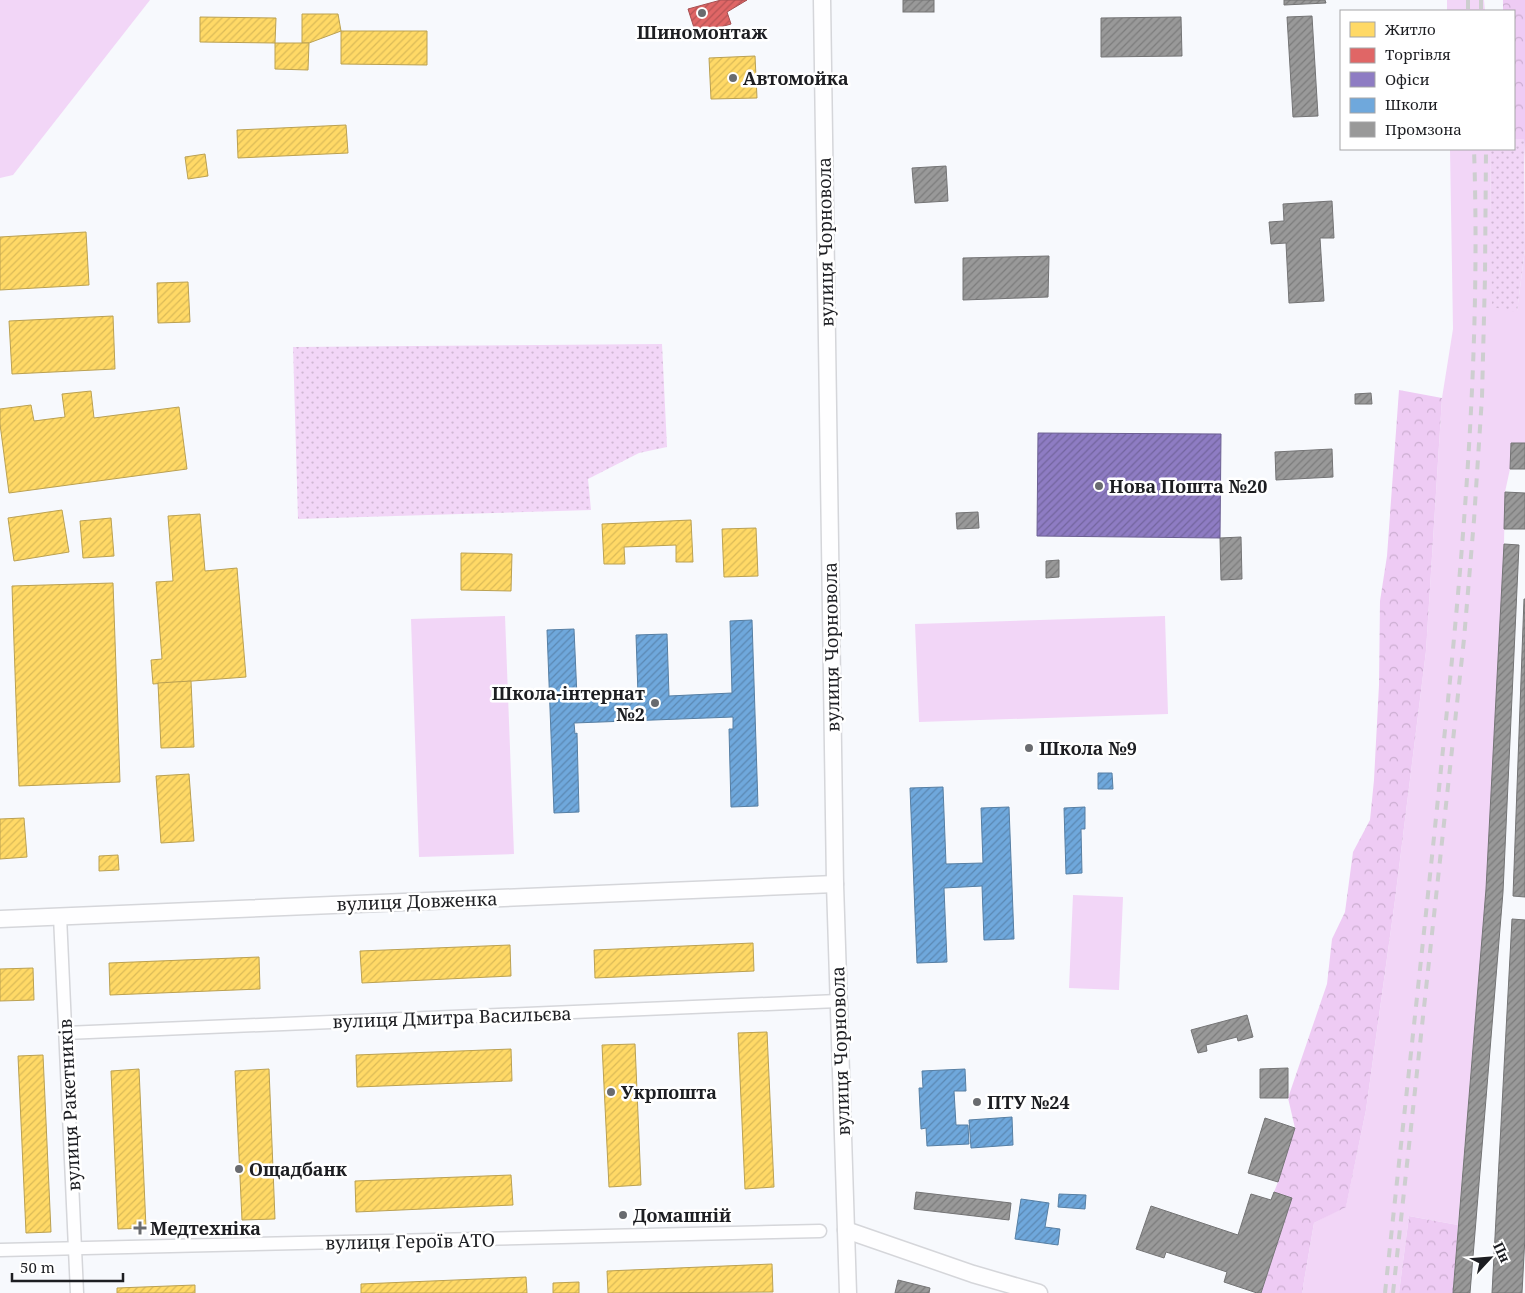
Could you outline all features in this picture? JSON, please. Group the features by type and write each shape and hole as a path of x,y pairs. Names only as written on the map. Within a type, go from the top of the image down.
{"street":[{"name":"вулиця Чорновола","path":"822,0 835,884 848,1293"},
{"name":"вулиця Довженка","path":"0,919 835,884"},
{"name":"вулиця Ракетників","path":"60,916 77,1293"},
{"name":"вулиця Дмитра Васильєва","path":"65,1033 838,1001"},
{"name":"вулиця Героїв АТО","path":"0,1250 820,1230"},
{"path":"846,1230 973,1274 1039,1293"}],"shaded area":[{"path":"0,0 150,0 13,175 0,178"},
{"path":"1447,0 1484,0 1485,10 1447,10"},
{"path":"1515,139 1524,139 1525,249 1517,312 1492,307 1490,150 1515,150"},
{"path":"1450,150 1490,150 1491,218 1517,311 1525,249 1525,443 1511,443 1510,469 1505,492 1486,889 1458,1225 1409,1216 1399,1293 1302,1293 1314,1223 1346,1206 1366,1110 1395,900 1426,651 1442,398 1453,329"},
{"path":"662,344 667,447 639,453 588,479 591,510 298,519 293,347"},
{"path":"505,616 514,854 419,857 411,619"},
{"path":"1165,616 1168,714 919,722 915,624"},
{"path":"1073,895 1123,897 1119,990 1069,988"}],"green space":[{"path":"1503,0 1525,0 1525,165 1524,139 1515,139 1515,10 1503,10"},
{"path":"1399,390 1442,398 1426,651 1395,900 1366,1110 1346,1207 1314,1223 1302,1293 1261,1293 1292,1198 1274,1192 1295,1128 1288,1098 1327,984 1332,939 1345,912 1353,852 1370,820 1379,685 1380,601 1387,556"},
{"path":"1409,1216 1458,1225 1453,1293 1399,1293"}],"building: Житло":[{"path":"302,14 338,14 341,31 309,43 302,43"},
{"path":"200,17 276,18 275,43 200,42"},
{"path":"341,31 427,31 427,65 341,64"},
{"path":"275,43 309,43 308,70 275,69"},
{"name":"Автомойка","path":"755,56 757,98 711,99 709,58"},
{"path":"346,125 348,153 238,158 237,130"},
{"path":"205,154 208,176 188,179 185,157"},
{"path":"86,232 89,285 0,290 0,237"},
{"path":"188,282 190,322 158,323 157,283"},
{"path":"113,316 115,369 12,374 9,321"},
{"path":"91,391 94,418 179,407 187,469 9,493 0,424 0,409 31,405 34,421 65,417 62,394"},
{"path":"62,510 69,552 14,561 8,518"},
{"path":"200,514 205,571 237,568 246,677 153,684 151,660 162,659 156,582 173,581 168,516"},
{"path":"111,518 114,556 83,558 80,521"},
{"path":"691,520 693,562 676,562 676,545 624,547 625,564 604,564 602,524"},
{"path":"756,528 758,576 724,577 722,529"},
{"path":"461,553 512,554 511,591 461,590"},
{"path":"113,583 120,782 19,786 12,586"},
{"path":"191,681 194,747 161,748 158,683"},
{"path":"189,774 194,841 161,843 156,776"},
{"path":"24,818 27,857 0,859 0,819"},
{"path":"118,855 119,870 99,871 99,856"},
{"path":"753,943 754,971 595,978 594,950"},
{"path":"510,945 511,976 362,983 360,951"},
{"path":"259,957 260,989 110,995 109,963"},
{"path":"33,968 34,1000 0,1001 0,969"},
{"path":"767,1032 774,1187 745,1189 738,1033"},
{"path":"635,1044 641,1185 609,1187 602,1045"},
{"path":"511,1049 512,1081 357,1087 356,1055"},
{"path":"43,1055 51,1232 26,1233 18,1056"},
{"path":"139,1069 146,1228 118,1229 111,1071"},
{"path":"269,1069 275,1219 242,1220 235,1071"},
{"path":"511,1175 513,1205 356,1212 355,1181"},
{"path":"772,1264 773,1292 608,1293 607,1271"},
{"path":"526,1277 527,1293 361,1293 361,1284"},
{"path":"579,1282 579,1293 553,1293 553,1283"},
{"path":"195,1285 195,1293 117,1293 117,1288"}],"building: Торгівля":[{"path":"721,0 747,0 727,12 731,24 696,34 688,9"}],"building: Офіси":[{"path":"1038,433 1221,434 1220,538 1037,536"}],"building: Школи":[{"path":"752,620 758,806 731,807 729,729 733,729 733,717 574,723 575,734 577,733 579,812 554,813 547,630 574,629 577,697 638,695 636,635 667,634 669,696 732,693 730,621"},
{"path":"1098,773 1112,773 1113,789 1098,789"},
{"path":"943,787 946,864 983,863 981,808 1009,807 1014,939 984,940 982,886 944,888 947,962 917,963 910,788"},
{"path":"1085,807 1085,829 1081,829 1082,873 1066,874 1064,808"},
{"path":"965,1069 966,1091 954,1091 956,1125 968,1125 969,1144 927,1146 926,1128 921,1129 919,1088 923,1088 922,1071"},
{"path":"1012,1117 1013,1145 971,1148 969,1120"},
{"path":"1059,1194 1086,1195 1085,1209 1058,1207"},
{"path":"1021,1199 1049,1203 1045,1227 1060,1229 1058,1245 1015,1239"}],"building: Промзона":[{"path":"903,0 934,0 934,12 903,12"},
{"path":"1284,0 1325,0 1326,3 1284,5"},
{"path":"1312,16 1318,116 1293,117 1287,17"},
{"path":"1181,17 1182,56 1101,57 1101,18"},
{"path":"946,166 948,201 915,203 912,168"},
{"path":"1332,201 1334,238 1320,238 1324,301 1289,303 1286,243 1271,244 1269,222 1284,221 1283,204"},
{"path":"1049,256 1048,297 963,300 963,258"},
{"path":"1371,393 1372,404 1355,404 1355,394"},
{"path":"1511,443 1525,443 1525,469 1510,469"},
{"path":"1332,449 1333,477 1276,480 1275,452"},
{"path":"1505,492 1525,493 1525,529 1504,529"},
{"path":"978,512 979,528 957,529 956,513"},
{"path":"1241,537 1242,579 1221,580 1220,538"},
{"path":"1504,544 1519,545 1503,892 1470,1293 1453,1293 1486,889"},
{"path":"1059,560 1059,577 1046,578 1046,561"},
{"path":"1525,599 1525,897 1513,896"},
{"path":"1512,919 1525,920 1525,1236 1522,1293 1492,1293"},
{"path":"1247,1015 1253,1037 1238,1041 1237,1037 1206,1045 1207,1051 1198,1053 1191,1030"},
{"path":"1288,1068 1288,1098 1260,1098 1260,1069"},
{"path":"1265,1118 1295,1128 1278,1182 1248,1173"},
{"path":"916,1192 1011,1203 1009,1220 914,1209"},
{"path":"1274,1192 1292,1198 1261,1293 1224,1282 1227,1272 1166,1252 1164,1258 1136,1249 1151,1206 1238,1235 1251,1194 1271,1200"},
{"path":"898,1280 930,1288 929,1293 895,1293"}],"railway":[{"path":"1468,0 1468,10"},
{"path":"1481,0 1481,10"},
{"path":"1385,1293 1450,683 1469,455 1475,302 1474,150"},
{"path":"1393,1293 1464,639 1474,520 1482,397 1486,150"}],"place":[{"name":"Шиномонтаж","path":"702,13"},
{"name":"Автомойка","path":"733,78"},
{"name":"Нова Пошта №20","path":"1099,486"},
{"name":"Школа-інтернат №2","path":"655,703"},
{"name":"Школа №9","path":"1029,748"},
{"name":"Укрпошта","path":"611,1092"},
{"name":"ПТУ №24","path":"977,1102"},
{"name":"Ощадбанк","path":"239,1169"},
{"name":"Домашній","path":"623,1215"},
{"name":"Медтехніка","path":"140,1228"}]}
